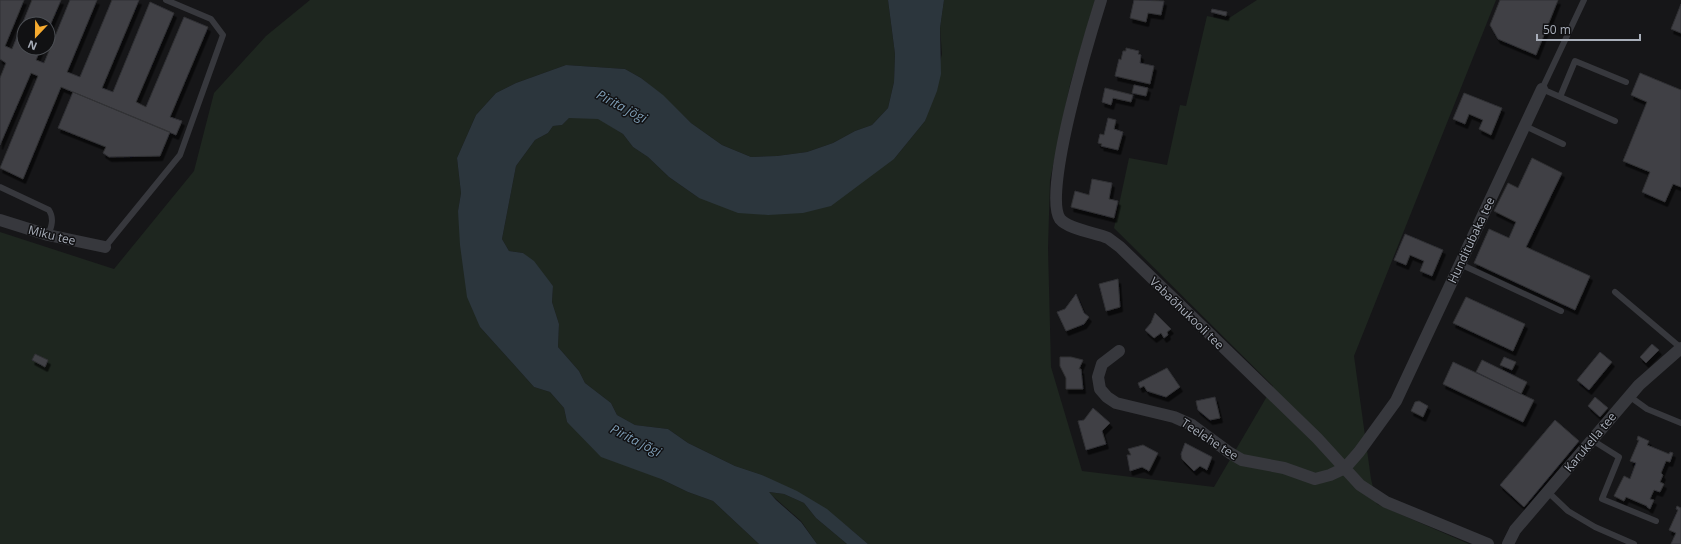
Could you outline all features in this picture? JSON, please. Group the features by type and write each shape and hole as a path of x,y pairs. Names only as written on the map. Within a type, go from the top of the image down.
{"street":[{"name":"Vabaõhukooli tee","path":"1101,0 1075,86 1060,163 1055,204 1056,212 1061,220 1068,225 1109,239 1120,247 1317,438 1360,485 1386,502 1488,544"},
{"name":"Hunditubaka tee","path":"1345,468 1359,452 1396,401 1542,90"},
{"name":"Miku tee","path":"0,220 48,235 105,247"},
{"name":"Karukella tee","path":"1508,544 1515,530 1629,396 1639,385 1681,348"},
{"name":"Teelehe tee","path":"1119,351 1102,364 1098,377 1100,389 1107,397 1116,403 1174,417 1192,425 1242,460 1284,468 1315,479 1330,475 1345,468"}],"lane":[{"path":"105,247 180,156 224,35 211,19 166,0"},
{"name":"Hunditubaka tee","path":"1542,90 1583,2"},
{"path":"1560,97 1575,61 1626,82"},
{"path":"1542,90 1615,121"},
{"path":"1525,126 1563,144"},
{"path":"0,187 49,210 52,216 48,235"},
{"path":"1460,264 1561,311"},
{"path":"1615,292 1681,348"},
{"path":"1629,396 1647,409 1681,423"},
{"path":"1592,440 1619,457 1602,499 1656,521"},
{"path":"1548,492 1568,510 1595,527 1634,544"}],"shaded area":[{"path":"310,0 888,0 895,54 894,82 888,108 872,125 855,131 833,143 807,152 777,156 751,157 722,145 691,123 641,78 625,69 566,65 516,83 496,93 476,115 457,158 461,193 458,211 480,327 534,387 550,392 564,408 567,422 661,479 688,492 713,501 759,544 0,544 0,232 114,269 194,171 214,93 266,36"},
{"path":"944,0 1095,0 1070,85 1050,180 1048,248 1051,367 1082,471 1214,487 1273,386 1114,228 1129,158 1167,165 1180,105 1186,106 1207,16 1226,20 1257,0 1496,0 1354,356 1371,479 1377,504 1469,544 868,544 849,528 762,475 735,466 688,443 668,429 635,425 617,415 611,403 585,383 579,371 558,347 559,324 552,302 553,286 523,253 509,251 502,239 516,166 535,140 548,133 553,126 562,125 569,118 598,118 623,134 633,147 648,157 669,177 699,198 894,159 925,121 942,54 940,28"},
{"path":"768,492 784,494 804,503 816,518 847,544 817,544 801,521"}],"water":[{"name":"Pirita jõgi","path":"888,0 944,0 940,28 941,74 937,91 925,121 894,159 831,206 803,213 768,215 738,213 699,198 669,177 648,157 633,147 623,134 598,119 569,118 562,125 553,126 548,133 535,140 516,166 502,239 509,251 523,253 534,261 553,286 552,302 559,324 558,347 579,371 585,383 611,403 617,415 635,425 668,429 688,443 735,466 762,475 797,491 827,509 868,544 847,544 816,518 804,503 784,494 769,492 801,522 817,544 759,544 713,501 688,492 661,479 601,457 567,422 564,408 550,392 534,387 480,327 467,297 460,245 458,211 461,193 457,158 476,115 496,93 516,83 566,65 625,69 641,78 663,95 691,123 722,145 751,157 777,156 807,152 833,143 855,131 872,125 888,108 894,82 895,54"}],"building":[{"path":"0,0 24,0 17,16 16,16 5,46 12,49 16,39 16,56 38,56 36,60 44,63 47,56 56,56 56,34 70,0 97,0 67,72 80,77 112,0 139,0 102,88 113,92 150,2 174,13 136,102 146,107 184,17 208,27 170,117 182,121 176,135 61,87 23,179 0,168 38,76 31,73 0,145 0,78 6,63 0,59"},
{"path":"32,0 61,0 54,16 25,16"},
{"path":"1134,0 1164,1 1161,15 1148,13 1146,22 1130,18"},
{"path":"1500,0 1558,0 1536,55 1498,39 1490,25"},
{"path":"1681,4 1681,33 1671,29"},
{"path":"1212,9 1227,12 1226,16 1211,12"},
{"path":"1126,48 1139,51 1138,54 1141,55 1140,63 1154,66 1150,84 1115,76 1119,59 1121,60 1123,51 1126,51"},
{"path":"1640,73 1681,90 1681,187 1673,184 1665,202 1642,192 1650,172 1623,161 1647,102 1631,95"},
{"path":"1134,85 1148,88 1146,96 1132,93"},
{"path":"1105,88 1133,95 1131,102 1113,98 1111,105 1102,102"},
{"path":"73,92 170,132 160,156 109,157 103,153 106,147 58,128"},
{"path":"1464,93 1502,108 1491,135 1479,129 1483,120 1469,114 1465,124 1453,119"},
{"path":"1108,118 1116,120 1114,129 1123,132 1118,150 1101,146 1102,144 1098,143 1100,134 1104,135"},
{"path":"1532,158 1562,173 1526,247 1590,276 1575,310 1474,263 1489,229 1509,238 1516,222 1494,211 1508,183 1518,188"},
{"path":"1092,179 1112,183 1109,199 1118,201 1114,218 1071,207 1075,191 1089,195"},
{"path":"1405,234 1443,250 1432,276 1420,271 1424,261 1410,255 1406,265 1394,260"},
{"path":"1118,279 1120,307 1106,311 1099,284"},
{"path":"1076,294 1084,313 1089,317 1084,324 1066,331 1057,312 1065,309"},
{"path":"1466,297 1525,324 1513,351 1453,323"},
{"path":"1155,313 1171,329 1167,332 1168,335 1164,338 1161,333 1154,338 1145,330 1151,323"},
{"path":"1652,344 1659,350 1646,363 1640,357"},
{"path":"1600,352 1612,362 1589,390 1577,380"},
{"path":"35,354 48,360 45,367 32,360"},
{"path":"1060,357 1071,357 1083,360 1079,369 1081,369 1083,389 1066,389 1066,378 1060,366"},
{"path":"1504,357 1516,362 1512,370 1500,365"},
{"path":"1482,360 1527,382 1521,394 1476,372"},
{"path":"1453,362 1534,400 1523,422 1443,384"},
{"path":"1167,368 1180,387 1166,397 1147,391 1144,386 1140,388 1138,383"},
{"path":"1215,397 1220,418 1210,420 1198,410 1196,401"},
{"path":"1595,397 1608,408 1600,417 1588,406"},
{"path":"1419,401 1428,406 1423,417 1411,411 1415,402"},
{"path":"1093,408 1110,423 1102,431 1106,444 1086,450 1078,421 1084,420"},
{"path":"1555,420 1579,441 1524,507 1500,485"},
{"path":"1638,436 1649,441 1647,445 1669,454 1670,452 1673,453 1670,462 1666,461 1661,473 1663,475 1660,482 1664,484 1660,492 1654,490 1650,499 1654,500 1650,509 1647,506 1626,497 1624,501 1614,496 1624,476 1630,479 1636,463 1630,461 1639,440 1637,440"},
{"path":"1185,443 1212,457 1207,470 1200,466 1194,471 1182,459 1181,454"},
{"path":"1143,445 1158,453 1149,471 1142,467 1130,471 1127,455 1131,455 1128,449"},
{"path":"1677,506 1681,508 1681,544 1671,544 1676,533 1669,530 1678,510 1676,509"}]}
